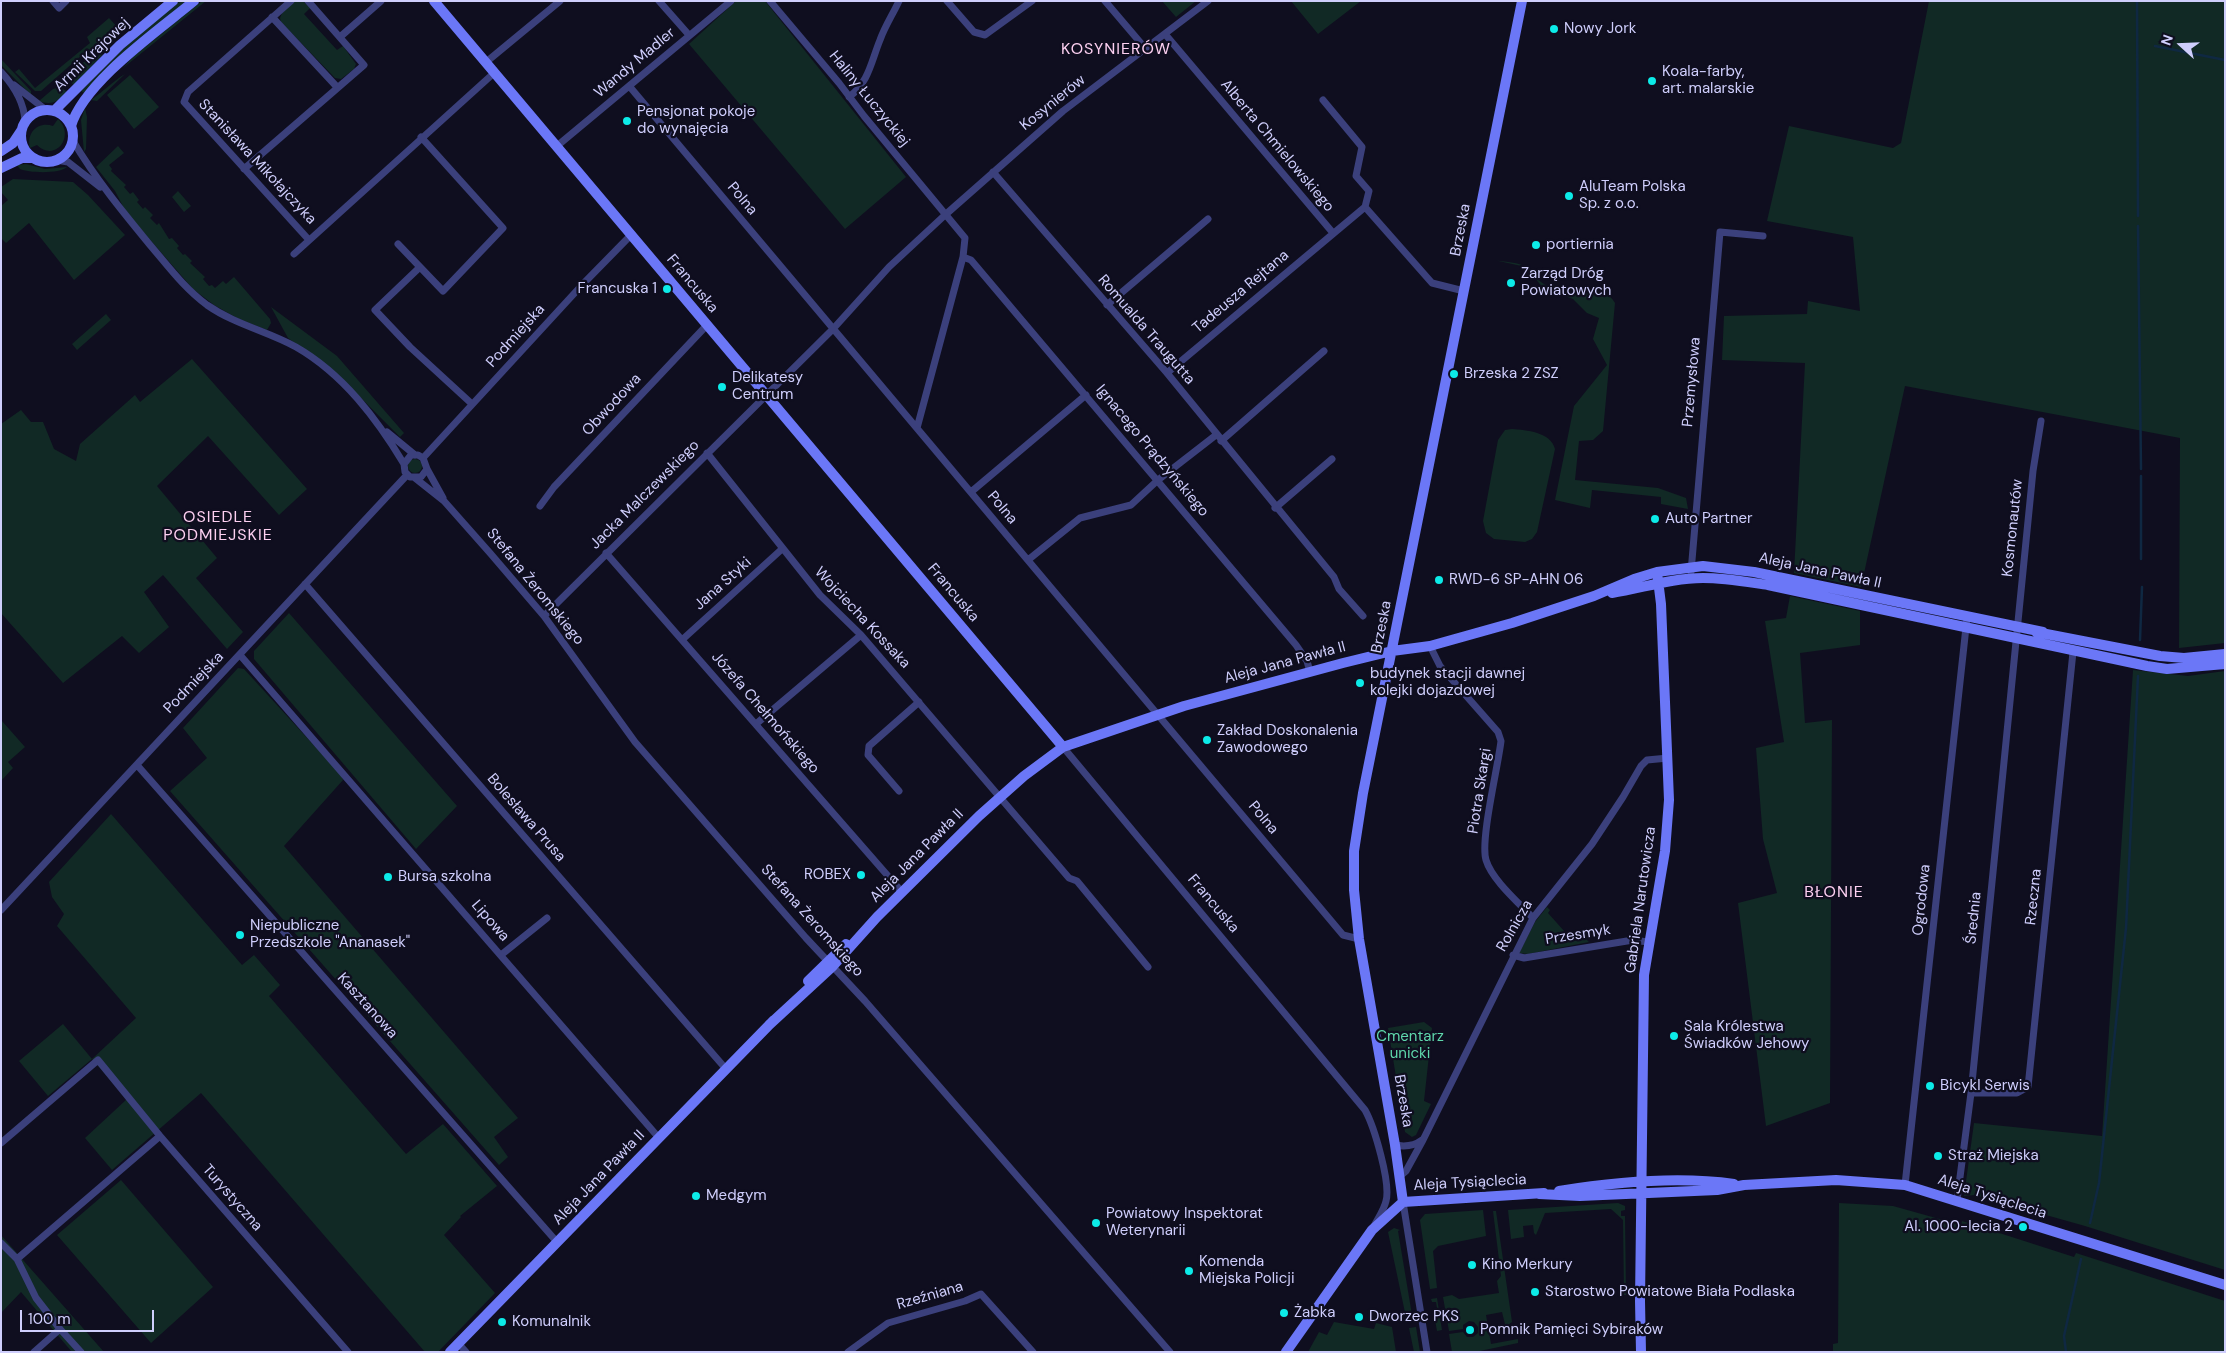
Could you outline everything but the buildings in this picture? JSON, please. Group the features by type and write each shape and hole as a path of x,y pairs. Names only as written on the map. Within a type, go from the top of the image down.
{"street":[{"path":"54,1 59,8 66,1"},
{"name":"Armii Krajowej","path":"50,110 120,45 173,1"},
{"name":"Armii Krajowej","path":"71,126 78,107 106,76 194,1"},
{"name":"Stanisława Mikołajczyka","path":"291,1 188,92 184,98 186,105 309,240"},
{"path":"244,169 364,65 308,1"},
{"path":"340,37 381,1"},
{"name":"Francuska","path":"434,1 1063,747 1365,1110 1377,1141 1386,1190 1386,1201 1372,1230"},
{"path":"486,63 550,4 560,1"},
{"path":"659,1 689,35"},
{"name":"Wandy Madler","path":"557,146 731,1"},
{"name":"Haliny Łuczyckiej","path":"770,1 945,215"},
{"path":"849,97 862,86 867,78 880,39 899,1"},
{"path":"947,1 974,32 985,35 1032,1"},
{"path":"1106,1 1145,48"},
{"name":"Kosynierów","path":"766,394 833,329 889,267 993,172 1063,111 1208,1"},
{"name":"Brzeska","path":"1427,1352 1395,1145 1359,939 1354,890 1354,851 1363,793 1522,1"},
{"path":"272,18 337,87"},
{"name":"Alberta Chmielowskiego","path":"1165,34 1332,233 1365,207"},
{"path":"1,72 11,83 50,110 63,115 71,126 73,141 104,190 183,284 196,296 239,324 284,341 308,356 345,387 381,427 415,455 423,458 426,469 424,474 414,478 407,475 404,464 381,427"},
{"path":"294,254 494,72"},
{"path":"11,83 23,105 24,124 21,137 23,147 33,158"},
{"name":"Polna","path":"630,87 1343,936 1359,939"},
{"path":"1323,100 1362,147 1356,176 1369,191 1365,207 1432,283 1464,291"},
{"path":"1,151 16,140 24,124 34,113 50,110"},
{"path":"398,244 443,291 503,228 421,137"},
{"path":"56,160 67,153 73,141"},
{"path":"1,168 22,158 33,158 44,162 56,160 68,162 104,190"},
{"name":"Romualda Traugutta","path":"993,172 1167,373 1275,508 1334,577 1339,588 1363,616"},
{"path":"917,428 963,257 965,238 945,215"},
{"path":"1107,305 1208,219"},
{"name":"Przemysłowa","path":"1691,578 1690,567 1720,232 1763,236"},
{"name":"Tadeusza Rejtana","path":"1167,373 1332,233"},
{"name":"Podmiejska","path":"423,458 576,291 631,235"},
{"name":"Ignacego Prądzyńskiego","path":"963,257 971,260 1296,645 1307,661 1310,672"},
{"path":"420,267 375,310 410,347 472,404"},
{"name":"Obwodowa","path":"540,506 554,487 707,325"},
{"path":"1028,560 1080,518 1131,505 1158,480 1218,438 1324,351"},
{"name":"Jacka Malczewskiego","path":"544,616 766,394"},
{"path":"971,492 1086,395"},
{"name":"Kosmonautów","path":"2016,638 2033,466 2041,421"},
{"name":"Wojciecha Kossaka","path":"707,453 820,595 861,635 1001,796"},
{"path":"404,464 408,457 415,455"},
{"path":"1275,508 1332,460"},
{"name":"Stefana Żeromskiego","path":"426,469 444,500 544,616 635,742 890,1029 1170,1352"},
{"name":"Podmiejska","path":"1,910 407,475"},
{"name":"Stefana Żeromskiego","path":"414,478 444,500"},
{"name":"Jana Styki","path":"682,639 782,549"},
{"name":"Józefa Chełmońskiego","path":"606,553 902,892"},
{"name":"Aleja Jana Pawła II","path":"450,1352 830,963 1001,796 1063,747 1157,714 1392,651 1430,646 1512,623 1690,567 1716,566 1754,572 1862,600 1966,622 2016,638 2107,659 2167,669 2225,664"},
{"name":"Aleja Jana Pawła II","path":"1658,577 1679,580 1714,578 1862,600"},
{"name":"Gabriela Narutowicza","path":"1641,1352 1644,975 1648,942 1665,851 1669,800 1661,605 1658,577"},
{"path":"1661,605 1672,586 1679,580"},
{"name":"Bolesława Prusa","path":"305,584 726,1069"},
{"name":"Aleja Jana Pawła II","path":"1966,622 2018,626 2065,639 2122,650 2184,658 2225,654"},
{"name":"Ogrodowa","path":"1906,1186 1966,622"},
{"name":"Aleja Jana Pawła II","path":"2016,638 2028,632 2043,632"},
{"path":"756,724 861,635"},
{"name":"Średnia","path":"1957,1200 1971,1093 2016,638"},
{"path":"2065,639 2069,642 2073,652"},
{"name":"Piotra Skargi","path":"1430,646 1440,666 1498,732 1501,741 1487,832 1486,861 1498,880 1532,918"},
{"path":"2107,659 2118,655 2122,650"},
{"name":"Rzeczna","path":"1971,1093 2017,1093 2028,1086 2073,652"},
{"name":"Lipowa","path":"240,655 659,1138"},
{"path":"899,791 868,755 869,746 920,702"},
{"name":"Rolnicza","path":"1400,1176 1406,1171 1423,1140 1532,918 1592,844 1641,766 1647,760 1668,758"},
{"name":"Kasztanowa","path":"137,765 557,1242"},
{"path":"1001,796 1069,878 1078,881 1148,967"},
{"path":"501,956 547,918"},
{"name":"Przesmyk","path":"1513,955 1524,958 1633,940 1648,942"},
{"name":"Turystyczna","path":"1,1143 98,1060 160,1136 348,1352"},
{"path":"17,1259 160,1136"},
{"path":"1395,1145 1402,1147 1423,1140"},
{"name":"Aleja Tysiąclecia","path":"1539,1194 1580,1196 1641,1194 1717,1190 1744,1185 1845,1180 1906,1186 1957,1200 2225,1285"},
{"name":"Aleja Tysiąclecia","path":"1403,1202 1539,1194 1642,1182 1714,1181 1744,1185"},
{"path":"1286,1352 1372,1230 1403,1202"},
{"path":"1,1243 17,1259 36,1298 81,1352"},
{"name":"Rzeźniana","path":"848,1352 888,1323 966,1301 981,1294 1033,1352"},
{"path":"34,1352 60,1329"},
{"path":"458,1343 466,1352"}],"green space":[{"path":"180,1 186,1 84,93 81,91 132,40"},
{"path":"202,1 206,1 123,68 134,56"},
{"path":"295,1 304,2 310,8 304,14 337,50 343,46 356,64 354,69 341,79 335,78 281,22 282,13"},
{"path":"736,1 765,1 906,177 845,229 689,44"},
{"path":"1162,1 1196,1 1176,17"},
{"path":"1291,1 1361,1 1318,34"},
{"path":"1929,1 2225,1 2225,643 2179,648 2180,438 1905,386 1861,587 1794,573 1805,363 1722,360 1724,316 1807,314 1808,301 1860,311 1853,237 1767,221 1789,126 1893,148 1901,143"},
{"path":"109,18 118,28 113,32 114,35 97,50 83,54 41,91 35,91 15,72 19,69 35,88 90,43 87,37"},
{"path":"103,54 74,85 66,78 87,59"},
{"path":"1,59 31,91 31,95 1,65"},
{"path":"125,74 97,101 91,100 116,80"},
{"path":"130,75 159,107 134,129 107,95"},
{"path":"60,87 67,92 58,100 51,103 39,101 53,89"},
{"path":"85,108 87,117 86,149 84,152 81,120"},
{"path":"58,119 65,133 61,145 50,151 44,150 37,145 30,148 30,138 34,130 43,125 53,126"},
{"path":"118,146 124,153 109,165 112,169 111,171 126,185 124,187 130,194 133,192 139,200 137,202 143,209 145,207 153,215 150,218 157,225 159,223 169,239 172,238 179,246 177,248 192,261 190,263 205,277 203,279 209,286 212,285 215,288 223,281 226,284 234,277 270,319 271,323 267,330 237,318 214,305 193,289 126,212 115,191 96,167"},
{"path":"26,164 45,169 67,167 58,171 37,172 20,169 17,165"},
{"path":"13,179 73,182 88,195 125,235 74,280 29,223 6,243 1,238 1,206 8,200 1,192 1,187"},
{"path":"178,191 191,206 184,212 172,197"},
{"path":"1494,260 1525,266 1531,271 1541,282 1554,289 1570,293 1605,293 1615,303 1603,431 1593,440 1579,441 1575,480 1658,488 1686,498 1688,509 1661,504 1661,497 1592,490 1590,508 1555,500 1574,406 1607,365 1593,339 1599,318 1587,313 1573,299 1543,288 1526,267"},
{"path":"271,307 337,356 404,433 400,437 338,375 288,338"},
{"path":"106,314 111,320 77,350 72,344"},
{"path":"192,359 307,489 279,515 208,436 157,486 217,558 196,578 243,632 227,649 163,575 144,592 169,627 139,653 122,636 63,683 1,613 1,424 21,410 31,422 43,422 54,449 76,461 80,444 135,395 140,402"},
{"path":"1505,430 1531,431 1543,435 1553,443 1555,449 1537,532 1532,539 1525,542 1494,539 1486,533 1483,521 1498,440"},
{"path":"412,459 418,459 422,466 418,473 412,473 408,469 408,463"},
{"path":"1790,596 1860,611 1860,645 1800,653 1805,723 1832,720 1830,1103 1766,1126 1738,903 1777,893 1763,839 1756,748 1784,742 1765,621 1786,618"},
{"path":"289,613 457,806 416,849 254,659 254,651"},
{"path":"238,668 244,669 342,776 343,780 284,846 518,1118 494,1137 508,1157 499,1165 170,791 207,758 183,728"},
{"path":"2133,670 2188,676 2225,671 2225,1270 2085,1226 1975,1195 1964,1196 1974,1123 2102,1136"},
{"path":"2,721 25,747 8,762 13,768 1,781"},
{"path":"111,814 242,965 254,955 280,985 269,996 406,1154 443,1124 497,1186 460,1216 444,1235 495,1293 438,1352 425,1352 201,1093 112,1170 85,1138 127,1099 92,1059 136,1018 57,926 64,914 52,897 49,882"},
{"path":"1547,907 1550,910 1548,913 1573,941 1586,939 1589,942 1528,954 1519,953 1535,922"},
{"name":"Cmentarz unicki","path":"1424,1022 1432,1028 1424,1101 1431,1104 1416,1135 1412,1137 1405,1132 1388,1028"},
{"path":"63,1024 92,1059 48,1096 19,1061"},
{"path":"121,1180 213,1287 151,1343 57,1235"},
{"path":"1618,1203 1625,1206 1625,1210 1621,1211 1621,1216 1625,1216 1626,1295 1624,1295 1623,1220 1611,1209 1545,1213 1536,1235 1533,1225 1523,1226 1524,1237 1511,1239 1508,1210"},
{"path":"1839,1203 1893,1206 1961,1225 1962,1221 2074,1257 2076,1253 2225,1301 2225,1352 1833,1352 1833,1344 1838,1343"},
{"path":"1483,1210 1486,1236 1438,1246 1433,1251 1437,1288 1430,1289 1420,1220 1425,1214"},
{"path":"1493,1211 1496,1211 1512,1322 1508,1325 1505,1324 1502,1312 1486,1315 1491,1344 1518,1339 1518,1343 1475,1352 1452,1352 1449,1334 1463,1332 1467,1337 1473,1337 1478,1333 1478,1327 1474,1322 1469,1321 1463,1325 1463,1329 1449,1331 1443,1297 1452,1295 1459,1299 1499,1293 1497,1281 1501,1276"},
{"path":"1394,1228 1400,1230 1398,1231 1413,1321 1407,1322 1388,1232"},
{"path":"1,1235 104,1352 72,1352 21,1292 1,1313"},
{"path":"1437,1298 1442,1330 1437,1331 1433,1309 1437,1308 1436,1302 1432,1302 1431,1299"},
{"path":"1334,1322 1374,1329 1376,1323 1392,1327 1396,1352 1308,1352 1319,1332 1327,1335"},
{"path":"1416,1327 1420,1352 1414,1352 1409,1328"}],"waterway":[{"path":"2137,1 2138,216"},
{"path":"2155,46 2225,60"},
{"path":"2138,226 2141,469"},
{"path":"2141,476 2141,559"},
{"path":"2140,640 2142,587"},
{"path":"2090,1223 2099,1183 2126,928 2138,676"},
{"path":"2066,1352 2064,1336 2081,1259"}],"place":[{"name":"Nowy Jork","path":"1554,29"},
{"name":"Koala-farby, art. malarskie","path":"1652,81"},
{"name":"Pensjonat pokoje do wynajęcia","path":"627,121"},
{"name":"AluTeam Polska Sp. z o.o.","path":"1569,196"},
{"name":"portiernia","path":"1536,245"},
{"name":"Zarząd Dróg Powiatowych","path":"1511,283"},
{"name":"Francuska 1","path":"667,289"},
{"name":"Brzeska 2 ZSZ","path":"1454,374"},
{"name":"Delikatesy Centrum","path":"722,387"},
{"name":"Auto Partner","path":"1655,519"},
{"name":"RWD-6 SP-AHN 06","path":"1439,580"},
{"name":"budynek stacji dawnej kolejki dojazdowej","path":"1360,683"},
{"name":"Zakład Doskonalenia Zawodowego","path":"1207,740"},
{"name":"ROBEX","path":"861,875"},
{"name":"Bursa szkolna","path":"388,877"},
{"name":"Niepubliczne Przedszkole \"Ananasek\"","path":"240,935"},
{"name":"Sala Królestwa Świadków Jehowy","path":"1674,1036"},
{"name":"Bicykl Serwis","path":"1930,1086"},
{"name":"Straż Miejska","path":"1938,1156"},
{"name":"Medgym","path":"696,1196"},
{"name":"Powiatowy Inspektorat Weterynarii","path":"1096,1223"},
{"name":"Al. 1000-lecia 2","path":"2023,1227"},
{"name":"Kino Merkury","path":"1472,1265"},
{"name":"Komenda Miejska Policji","path":"1189,1271"},
{"name":"Starostwo Powiatowe Biała Podlaska","path":"1535,1292"},
{"name":"Żabka","path":"1284,1313"},
{"name":"Dworzec PKS","path":"1359,1317"},
{"name":"Komunalnik","path":"502,1322"},
{"name":"Pomnik Pamięci Sybiraków","path":"1470,1330"}],"district":[{"name":"KOSYNIERÓW","path":"1116,50"},
{"name":"OSIEDLE PODMIEJSKIE","path":"218,527"},
{"name":"BŁONIE","path":"1834,893"}]}
